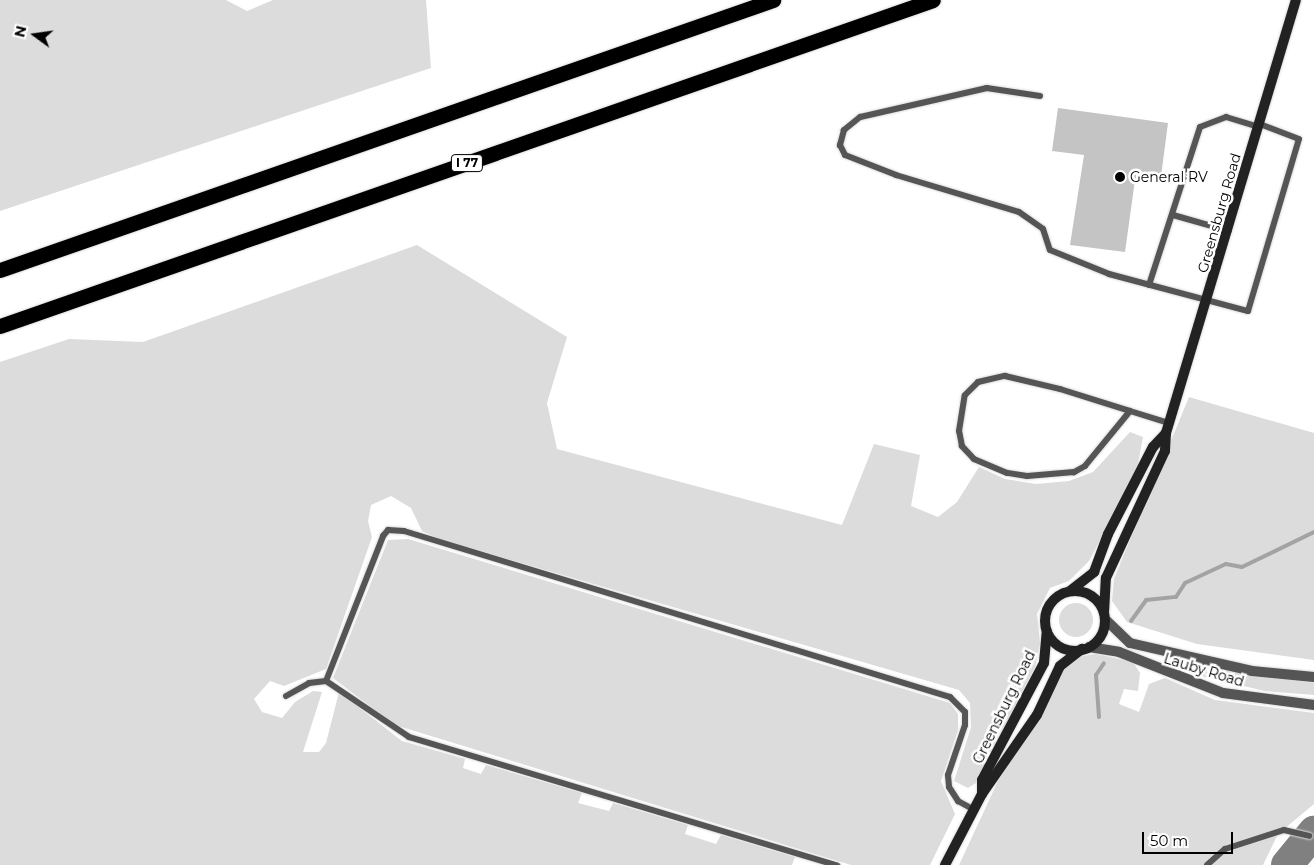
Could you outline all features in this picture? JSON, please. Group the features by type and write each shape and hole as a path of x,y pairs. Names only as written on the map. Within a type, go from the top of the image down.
{"highway":[{"path":"0,270 773,0"},
{"name":"I 77","path":"0,326 933,0"}],"main road":[{"name":"Greensburg Road","path":"1105,616 1104,583 1164,452 1168,428 1208,301 1296,0"},
{"name":"Greensburg Road","path":"1070,591 1094,572 1108,534 1153,447 1168,428"},
{"path":"1070,591 1092,596 1105,616 1101,636 1086,648 1061,646 1047,630 1050,604 1070,591"},
{"name":"Greensburg Road","path":"982,794 982,780 1044,663 1047,630"},
{"name":"Greensburg Road","path":"946,865 982,794 1037,715 1060,666 1086,648"}],"street":[{"name":"Lauby Road","path":"1105,616 1130,643 1252,671 1314,677"},
{"name":"Lauby Road","path":"1086,648 1117,651 1223,693 1314,705"}],"lane":[{"path":"1040,96 986,88 860,117 844,130 840,145 845,156 896,175 1019,212 1043,229 1050,250 1149,284 1208,301 1251,309 1299,139 1226,116 1200,127 1173,215 1149,284"},
{"path":"1173,215 1228,231"},
{"path":"1130,411 1085,466 1074,472 1007,473 974,459 962,446 959,431 965,395 990,377 1005,376 1130,411 1168,428"},
{"path":"326,681 382,536 388,530 404,531 950,696 965,712 965,725 948,775 949,787 958,800 974,810"},
{"path":"286,696 309,683 326,681 409,737 837,865"},
{"path":"1207,865 1225,849 1284,830 1310,836"}],"shaded area":[{"path":"0,0 226,0 247,11 273,0 426,0 431,68 0,211"},
{"path":"417,245 567,337 547,403 557,449 842,525 874,444 920,455 911,506 938,517 957,502 979,467 1005,479 1036,484 1069,481 1093,472 1130,432 1143,437 1137,469 1089,561 1069,581 1050,588 1037,614 1040,643 1035,667 976,783 968,788 954,781 971,727 970,703 959,690 439,539 422,531 411,508 391,496 371,505 368,521 372,537 326,669 284,686 270,681 254,699 262,712 282,718 295,702 313,691 322,692 303,752 319,752 326,743 339,692 402,741 465,759 463,768 481,774 486,765 582,793 578,803 609,811 613,803 688,825 685,834 716,844 721,835 795,857 792,865 0,865 0,362 69,339 143,342"},
{"path":"1189,397 1314,433 1314,660 1197,644 1127,622 1112,601 1114,579"},
{"path":"408,539 950,703 958,714 958,730 941,781 955,814 930,865 851,865 395,725 333,678 388,540"},
{"path":"1076,603 1088,608 1093,620 1088,632 1076,637 1064,632 1059,620 1064,608"},
{"path":"1096,654 1133,662 1140,673 1138,691 1124,689 1119,704 1139,712 1149,684 1165,678 1215,700 1314,713 1314,804 1278,834 1263,865 959,865 998,781 1053,693 1062,669 1077,657"},
{"path":"1203,666 1314,683 1314,695 1265,691 1204,677 1197,671"}],"building":[{"name":"General RV","path":"1058,108 1168,123 1160,184 1135,180 1125,252 1070,245 1084,155 1052,151"}],"waterway":[{"path":"1131,621 1146,600 1176,597 1185,583 1226,564 1242,567 1314,532"},
{"path":"1099,717 1096,675 1104,663"}],"taxiway":[{"path":"1287,865 1314,832"}],"place":[{"name":"General RV","path":"1120,177"}]}
